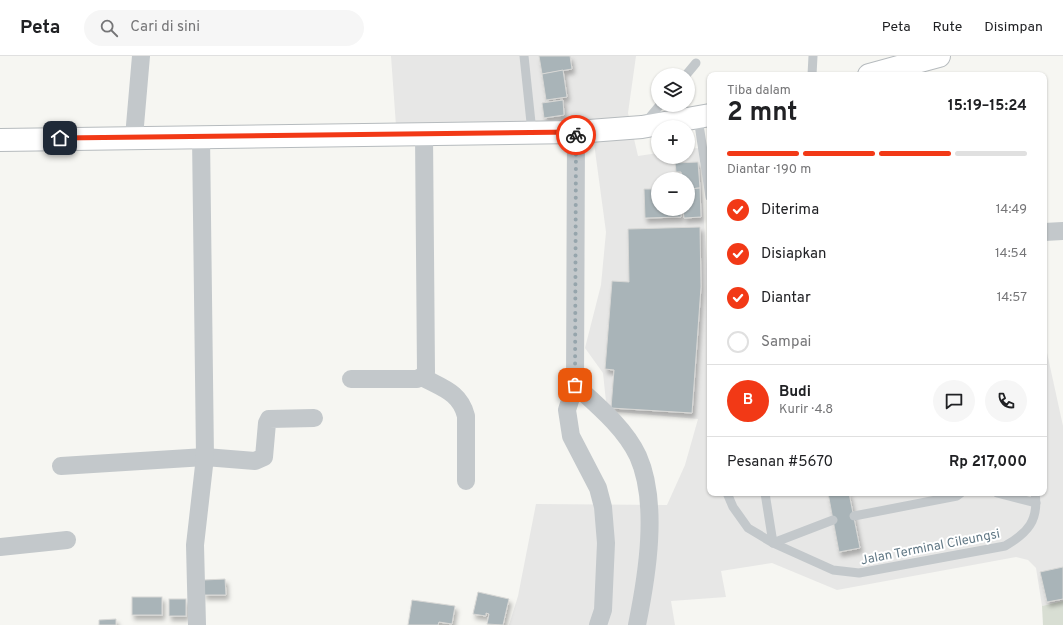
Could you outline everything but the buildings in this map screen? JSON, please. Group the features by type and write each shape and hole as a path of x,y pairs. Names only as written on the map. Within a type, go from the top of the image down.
{"main road":[{"path":"899,71 939,56"},
{"path":"0,140 201,136 576,132 642,127 704,116"}],"street":[{"path":"134,137 141,56"},
{"path":"576,132 575,385 567,410 571,436 598,488 603,507 606,543 603,610 598,625"},
{"path":"351,379 417,379 426,372 424,134"},
{"path":"197,625 195,545 205,457 201,136"},
{"path":"1047,232 1063,231"},
{"path":"422,376 457,396 464,406 466,416 466,482"},
{"path":"575,385 621,432 638,456 649,495 649,546 637,625"},
{"path":"61,466 205,457 241,461 260,460 265,453 267,423 269,419 314,418"},
{"path":"0,547 67,540"}],"lane":[{"path":"524,56 532,132"},
{"path":"812,72 813,56"},
{"path":"692,68 696,63"},
{"path":"642,127 654,112"},
{"path":"704,116 707,156"},
{"name":"Jalan Terminal Cileungsi","path":"728,496 733,507 748,528 773,543 833,570 859,573 1005,546 1020,538 1033,522 1036,503 1035,496"},
{"path":"765,496 773,543 833,520"},
{"path":"854,516 957,496"},
{"path":"1009,496 1036,503"}],"shaded area":[{"path":"391,56 636,56 628,113 638,156 651,154 651,164 695,164 695,148 699,148 707,265 707,496 1047,496 1047,353 1063,426 1063,601 1042,606 1036,568 1028,560 1016,557 837,590 772,563 721,571 726,597 671,601 675,625 509,625 518,596 536,504 667,505 685,465 698,419 607,411 603,373 585,348 601,285 606,232 591,121 396,126"},
{"path":"1063,601 1063,625 1043,625 1042,606"}],"way so far":[{"path":"575,385 576,135"}],"route":[{"path":"60,138 576,132 576,135"}]}
